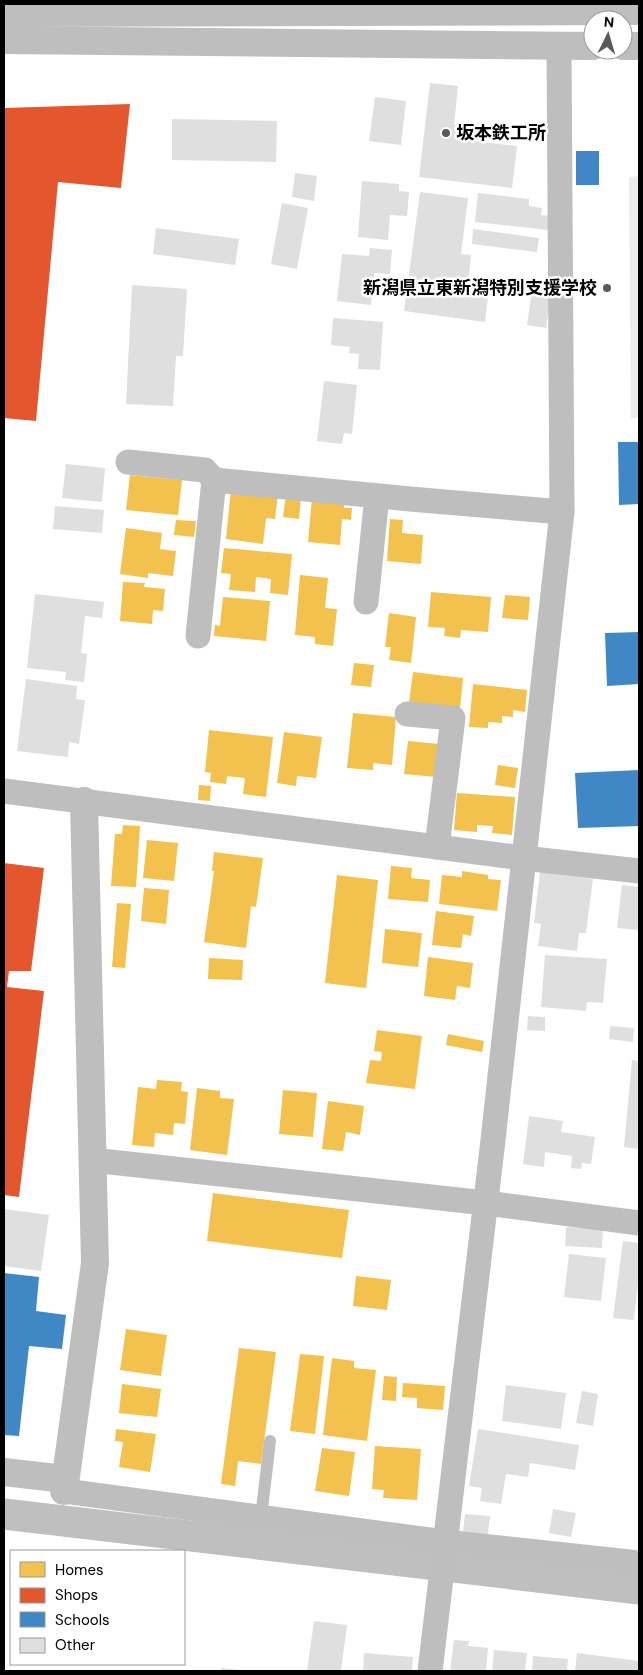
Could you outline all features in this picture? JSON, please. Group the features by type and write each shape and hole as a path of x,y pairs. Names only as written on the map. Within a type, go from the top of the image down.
{"street":[{"path":"4,13 639,11"},
{"path":"4,40 583,46"},
{"path":"430,1671 486,1203 562,512 559,46"},
{"path":"128,462 204,470 214,480 562,512"},
{"path":"198,636 214,480"},
{"path":"366,602 377,496"},
{"path":"407,714 452,718 437,847"},
{"path":"4,791 523,858 639,871"},
{"path":"64,1485 95,1263 84,801"},
{"path":"92,1160 486,1203 639,1223"},
{"path":"4,1472 64,1485 261,1517 445,1542 639,1563"}],"lane":[{"path":"261,1517 270,1441"}],"shaded area":[{"path":"639,176 639,418 631,418 629,177"}],"building: Homes":[{"path":"130,475 182,480 178,515 126,510"},
{"path":"231,489 278,494 275,519 266,518 263,544 226,539"},
{"path":"286,495 301,496 299,519 283,517"},
{"path":"312,498 344,501 344,508 352,508 351,520 342,519 340,545 308,542"},
{"path":"390,519 403,520 402,533 423,535 421,564 387,561"},
{"path":"176,520 196,521 194,537 174,535"},
{"path":"126,528 162,533 160,549 176,551 173,576 148,573 148,578 120,574"},
{"path":"224,548 292,554 288,595 270,593 271,579 256,577 255,592 229,590 231,574 221,573"},
{"path":"300,575 328,578 325,608 337,609 333,646 315,644 315,637 295,635"},
{"path":"123,582 145,583 144,587 165,589 163,611 153,610 152,624 120,621"},
{"path":"431,592 491,597 488,632 461,630 460,638 444,636 445,628 428,627"},
{"path":"505,595 530,597 528,620 502,618"},
{"path":"223,597 270,601 266,641 214,636 215,625 220,626"},
{"path":"389,613 416,617 411,663 389,660 391,647 385,647"},
{"path":"354,663 374,665 371,687 351,685"},
{"path":"413,672 463,678 460,708 409,703"},
{"path":"473,684 527,690 525,712 513,710 513,717 502,716 502,723 488,722 488,728 469,727"},
{"path":"353,713 396,717 392,765 373,763 373,770 347,768"},
{"path":"209,730 273,737 266,797 243,794 245,778 227,776 226,784 210,782 211,773 205,772"},
{"path":"284,732 322,737 316,778 297,776 296,786 277,783"},
{"path":"408,741 440,744 436,777 404,774"},
{"path":"498,765 518,768 515,788 495,785"},
{"path":"199,785 211,786 210,801 198,800"},
{"path":"457,793 515,797 512,835 492,833 493,826 477,825 477,832 454,830"},
{"path":"123,825 140,826 136,887 111,886 115,834 122,834"},
{"path":"147,840 178,843 174,881 143,878"},
{"path":"214,852 263,858 256,907 251,906 246,948 204,942 214,871 212,871"},
{"path":"391,866 412,868 411,878 430,880 428,902 388,899"},
{"path":"462,871 488,875 488,879 501,880 497,911 439,904 442,875 462,877"},
{"path":"337,875 378,880 366,988 325,983"},
{"path":"144,888 169,890 166,924 141,921"},
{"path":"117,903 131,904 125,968 112,967"},
{"path":"436,911 474,916 471,936 463,934 461,948 432,945"},
{"path":"385,929 422,933 418,967 382,963"},
{"path":"428,957 473,963 470,988 457,986 455,1000 424,996"},
{"path":"209,958 243,960 242,980 208,979"},
{"path":"377,1030 422,1036 415,1089 366,1083 370,1060 381,1061 382,1052 374,1051"},
{"path":"448,1034 484,1041 482,1052 446,1045"},
{"path":"157,1080 182,1082 181,1091 188,1092 185,1124 174,1123 173,1135 155,1133 154,1147 132,1145 138,1087 156,1089"},
{"path":"197,1088 220,1091 220,1098 234,1099 227,1155 190,1150"},
{"path":"283,1090 317,1093 313,1137 279,1134"},
{"path":"328,1101 364,1106 360,1135 346,1132 343,1151 322,1149"},
{"path":"213,1193 349,1210 342,1258 207,1241"},
{"path":"356,1276 391,1280 387,1310 353,1306"},
{"path":"126,1329 167,1335 161,1376 120,1370"},
{"path":"239,1348 276,1352 261,1464 238,1461 235,1486 221,1484"},
{"path":"300,1354 324,1356 315,1434 290,1431"},
{"path":"332,1358 354,1361 354,1368 376,1370 367,1441 323,1435"},
{"path":"384,1376 397,1377 396,1401 382,1400"},
{"path":"403,1383 445,1386 443,1410 417,1408 417,1398 402,1397"},
{"path":"122,1384 161,1389 157,1417 119,1413"},
{"path":"116,1429 156,1434 150,1472 119,1467 123,1442 115,1441"},
{"path":"375,1446 421,1449 417,1500 383,1498 384,1490 372,1489"},
{"path":"322,1448 355,1452 349,1496 315,1491"}],"building: Shops":[{"path":"130,104 121,188 58,182 36,421 4,418 4,108"},
{"path":"4,863 44,868 31,971 9,971 7,987 44,991 19,1197 4,1195"}],"building: Schools":[{"path":"576,151 599,151 599,185 576,185"},
{"path":"618,442 639,442 639,504 619,505"},
{"path":"639,632 639,684 607,686 605,633"},
{"path":"639,770 639,826 578,828 575,773"},
{"path":"4,1273 39,1277 36,1311 66,1315 62,1349 29,1346 19,1436 4,1435"}],"building: Other":[{"name":"坂本鉄工所","path":"430,83 458,86 454,125 467,126 466,140 517,146 512,188 419,177"},
{"path":"375,97 406,101 401,145 369,141"},
{"path":"172,119 277,121 276,162 172,160"},
{"path":"295,173 317,176 314,201 292,197"},
{"path":"362,181 399,184 399,191 409,192 407,216 390,215 388,240 358,237"},
{"path":"420,192 468,198 461,254 471,255 468,285 489,288 485,322 404,311"},
{"path":"478,193 529,199 529,206 542,208 541,215 550,216 548,230 475,222"},
{"path":"282,203 308,208 297,269 271,264"},
{"path":"156,228 239,239 235,265 153,254"},
{"path":"473,229 539,238 537,252 472,244"},
{"path":"370,248 392,250 390,274 374,273 371,305 337,301 342,254 369,256"},
{"path":"132,285 187,289 183,356 176,356 173,406 126,404"},
{"path":"532,290 551,293 546,328 527,325"},
{"path":"333,318 383,322 380,370 358,369 359,354 349,353 350,347 331,345"},
{"path":"324,381 357,385 352,434 344,433 342,444 317,441"},
{"path":"66,464 105,468 102,502 62,498"},
{"path":"55,506 104,510 102,533 53,529"},
{"path":"35,594 104,602 102,618 85,616 81,653 87,654 84,682 65,680 66,672 27,668"},
{"path":"26,679 77,686 76,699 85,700 79,744 69,742 68,757 17,751"},
{"path":"540,872 593,879 586,933 579,933 577,951 538,946 541,924 534,923"},
{"path":"622,885 639,887 639,930 617,928"},
{"path":"545,955 607,959 603,1003 587,1002 586,1011 541,1007"},
{"path":"528,1016 545,1017 545,1031 527,1030"},
{"path":"610,1026 634,1028 633,1042 609,1039"},
{"path":"632,1060 639,1061 639,1149 624,1147"},
{"path":"529,1116 563,1121 561,1132 595,1137 591,1164 582,1163 581,1169 571,1168 572,1156 545,1152 544,1167 523,1164"},
{"path":"4,1209 49,1215 41,1271 4,1266"},
{"path":"566,1227 603,1229 602,1248 565,1246"},
{"path":"623,1241 639,1243 639,1274 634,1320 613,1318"},
{"path":"569,1254 606,1258 601,1301 564,1297"},
{"path":"506,1385 566,1393 561,1429 502,1421"},
{"path":"582,1391 598,1394 593,1426 576,1423"},
{"path":"478,1429 579,1445 575,1470 530,1463 528,1477 506,1474 501,1504 480,1501 482,1488 469,1486"},
{"path":"553,1509 576,1513 571,1537 549,1533"},
{"path":"465,1514 490,1516 488,1534 463,1532"},
{"path":"314,1621 347,1625 341,1671 307,1671"},
{"path":"454,1640 469,1641 468,1646 488,1648 486,1671 450,1671"},
{"path":"494,1650 527,1653 525,1671 492,1671"},
{"path":"364,1653 413,1657 412,1671 363,1671"},
{"path":"577,1653 639,1661 639,1671 575,1671"},
{"path":"533,1656 568,1659 567,1671 532,1671"},
{"path":"221,1668 239,1670 221,1671"}],"waterway":[{"path":"4,1514 639,1589"}],"place":[{"name":"坂本鉄工所","path":"446,133"},
{"name":"新潟県立東新潟特別支援学校","path":"607,288"}]}
